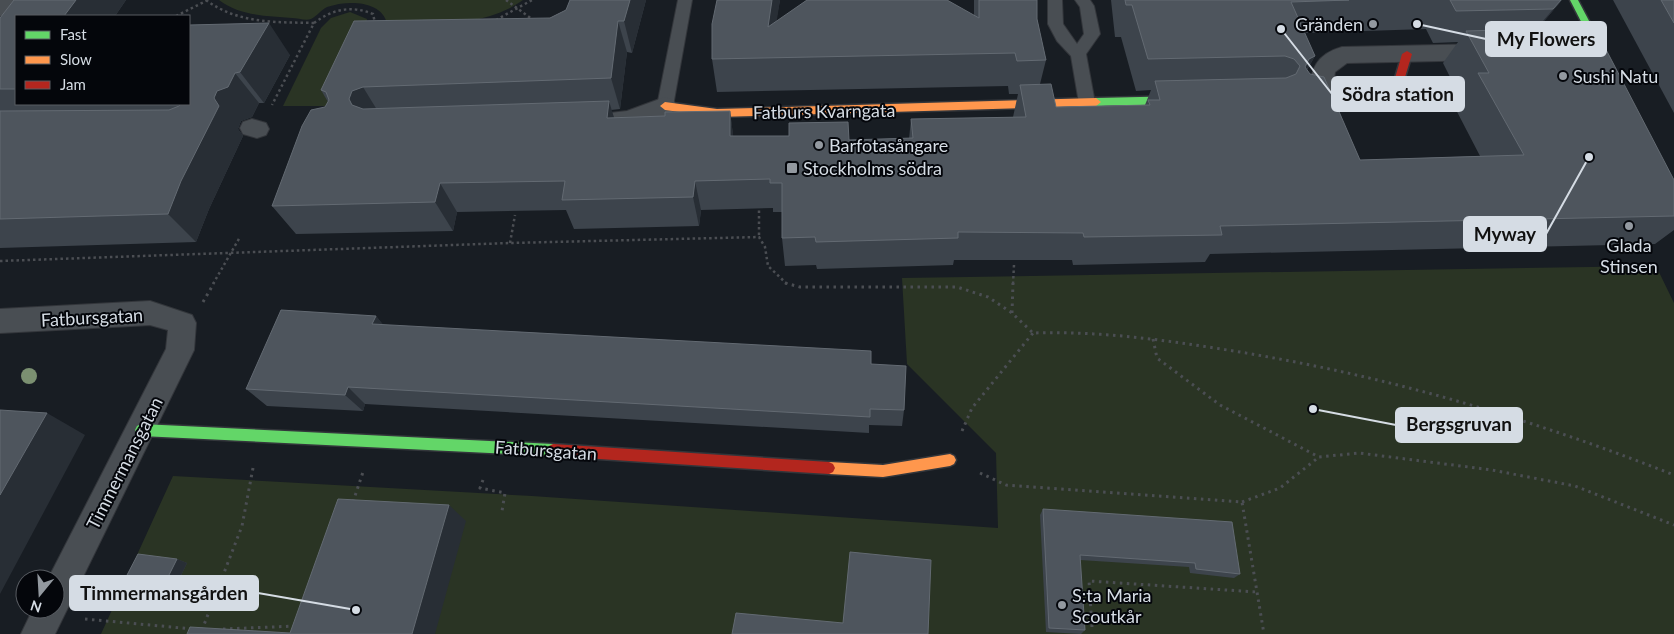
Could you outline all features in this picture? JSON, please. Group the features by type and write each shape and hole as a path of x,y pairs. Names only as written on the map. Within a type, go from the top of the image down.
{"street":[{"path":"1574,0 1615,81"},
{"path":"1572,50 1599,50"},
{"path":"1407,54 1397,87 1377,97 1310,96 1324,68 1342,55 1504,51"},
{"name":"Fatburs Kvarngata","path":"581,122 629,120 665,106 717,113 1192,100"},
{"name":"Fatbursgatan","path":"0,321 150,313 182,323"},
{"name":"Timmermansgatan","path":"65,581 180,350 182,323"},
{"name":"Fatbursgatan","path":"141,430 492,446 883,471 950,460"}],"lane":[{"path":"0,10 8,0"},
{"path":"665,106 686,0"},
{"path":"1055,0 1054,7 1058,32 1065,43 1078,54 1087,104"},
{"path":"1078,54 1092,34 1087,6 1082,0"}],"path":[{"path":"178,15 207,0 224,12 241,17 314,23"},
{"path":"506,0 536,22"},
{"path":"490,23 519,9 532,0"},
{"path":"259,123 314,23 334,10 352,8 373,14 376,26"},
{"path":"760,199 759,237 765,247 768,266 786,284 800,287 957,287 988,297 1012,313 1033,333 1067,331 1153,339 1266,355 1397,386 1518,418 1674,475"},
{"path":"510,243 515,215"},
{"path":"182,323 203,303 233,253 240,237"},
{"path":"0,262 510,243 759,237"},
{"path":"1012,313 1014,265"},
{"path":"1033,333 972,408 950,460 1006,485 1242,502 1280,488 1319,457 1359,453 1492,470 1575,486 1674,525"},
{"path":"1153,339 1157,358 1220,405 1319,457"},
{"path":"201,632 242,526 260,435"},
{"path":"351,506 374,441"},
{"path":"480,488 505,493 502,511"},
{"path":"1242,502 1264,634"},
{"path":"1092,627 1089,581 1257,592"},
{"path":"65,617 201,632 212,630"},
{"path":"222,629 300,626"}],"green space":[{"path":"219,0 523,0 491,16 474,20 440,23 387,23 384,15 378,10 362,4 344,3 327,7 313,18 307,20 263,16 245,12"},
{"path":"350,12 367,19 366,27 330,106 283,106 321,28 331,18"},
{"path":"1656,266 1674,303 1674,634 101,634 173,476 532,496 998,528 996,453 907,364 902,278"}],"building":[{"path":"14,0 76,0 65,15 15,15 15,89 0,89 0,18"},
{"path":"570,0 630,0 624,21 618,21 611,78 363,87 352,91 349,99 352,105 363,109 609,101 607,118 665,116 665,112 730,111 730,136 789,136 789,123 848,122 849,140 913,138 911,119 1026,117 1020,85 1051,84 1056,107 1150,105 1148,100 1160,100 1155,81 1286,78 1296,74 1300,66 1294,59 1285,56 1148,59 1132,5 1126,5 1125,0 1349,0 1291,2 1315,56 1309,59 1305,67 1310,74 1324,77 1360,160 1524,155 1478,73 1489,73 1466,31 1533,29 1523,40 1600,38 1674,180 1674,216 1220,226 1222,235 1084,237 1083,233 958,232 958,238 816,242 815,237 782,238 782,183 770,183 770,179 695,181 693,197 562,200 565,181 440,183 435,202 272,206 302,126 311,110 325,107 329,100 326,92 321,90 354,21 550,18 566,10"},
{"path":"717,0 772,0 768,27 807,0 947,0 979,18 979,0 1037,0 1037,19 1046,60 1017,61 1015,53 712,59 712,24"},
{"path":"1450,0 1561,0 1553,9 1456,11"},
{"path":"1661,0 1674,0 1674,23"},
{"path":"269,23 240,72 235,73 228,87 217,91 214,98 219,106 181,181 168,214 0,219 0,111 169,110 180,105 190,105 190,25"},
{"path":"281,310 376,316 372,324 871,351 871,364 906,366 904,410 870,409 870,417 348,387 345,395 246,389"},
{"path":"0,410 47,413 0,495"},
{"path":"338,499 449,505 412,634 187,634 190,627 290,633"},
{"path":"1043,509 1232,522 1240,574 1196,569 1195,563 1080,555 1085,630 1049,628"},
{"path":"850,552 931,560 928,634 732,634 736,613 843,623"},
{"path":"138,554 177,559 154,605 114,600"}],"traffic: fast":[{"path":"1574,0 1611,72"},
{"path":"1096,102 1184,100"},
{"path":"141,430 553,450"}],"traffic: slow":[{"path":"665,106 717,113 1096,102"},
{"path":"829,468 883,471 950,460"}],"traffic: jam":[{"path":"1300,97 1377,97 1397,87 1407,54"},
{"path":"553,450 829,468"}],"place":[{"name":"Gränden","path":"1373,24"},
{"name":"My Flowers","path":"1417,24"},
{"name":"Södra station","path":"1281,29"},
{"name":"Sushi Natu","path":"1563,76"},
{"name":"Barfotasångare","path":"819,145"},
{"name":"Myway","path":"1589,157"},
{"name":"Stockholms södra","path":"792,168"},
{"name":"Glada Stinsen","path":"1629,226"},
{"name":"Bergsgruvan","path":"1313,409"},
{"name":"S:ta Maria Scoutkår","path":"1062,605"},
{"name":"Timmermansgården","path":"356,610"}]}
